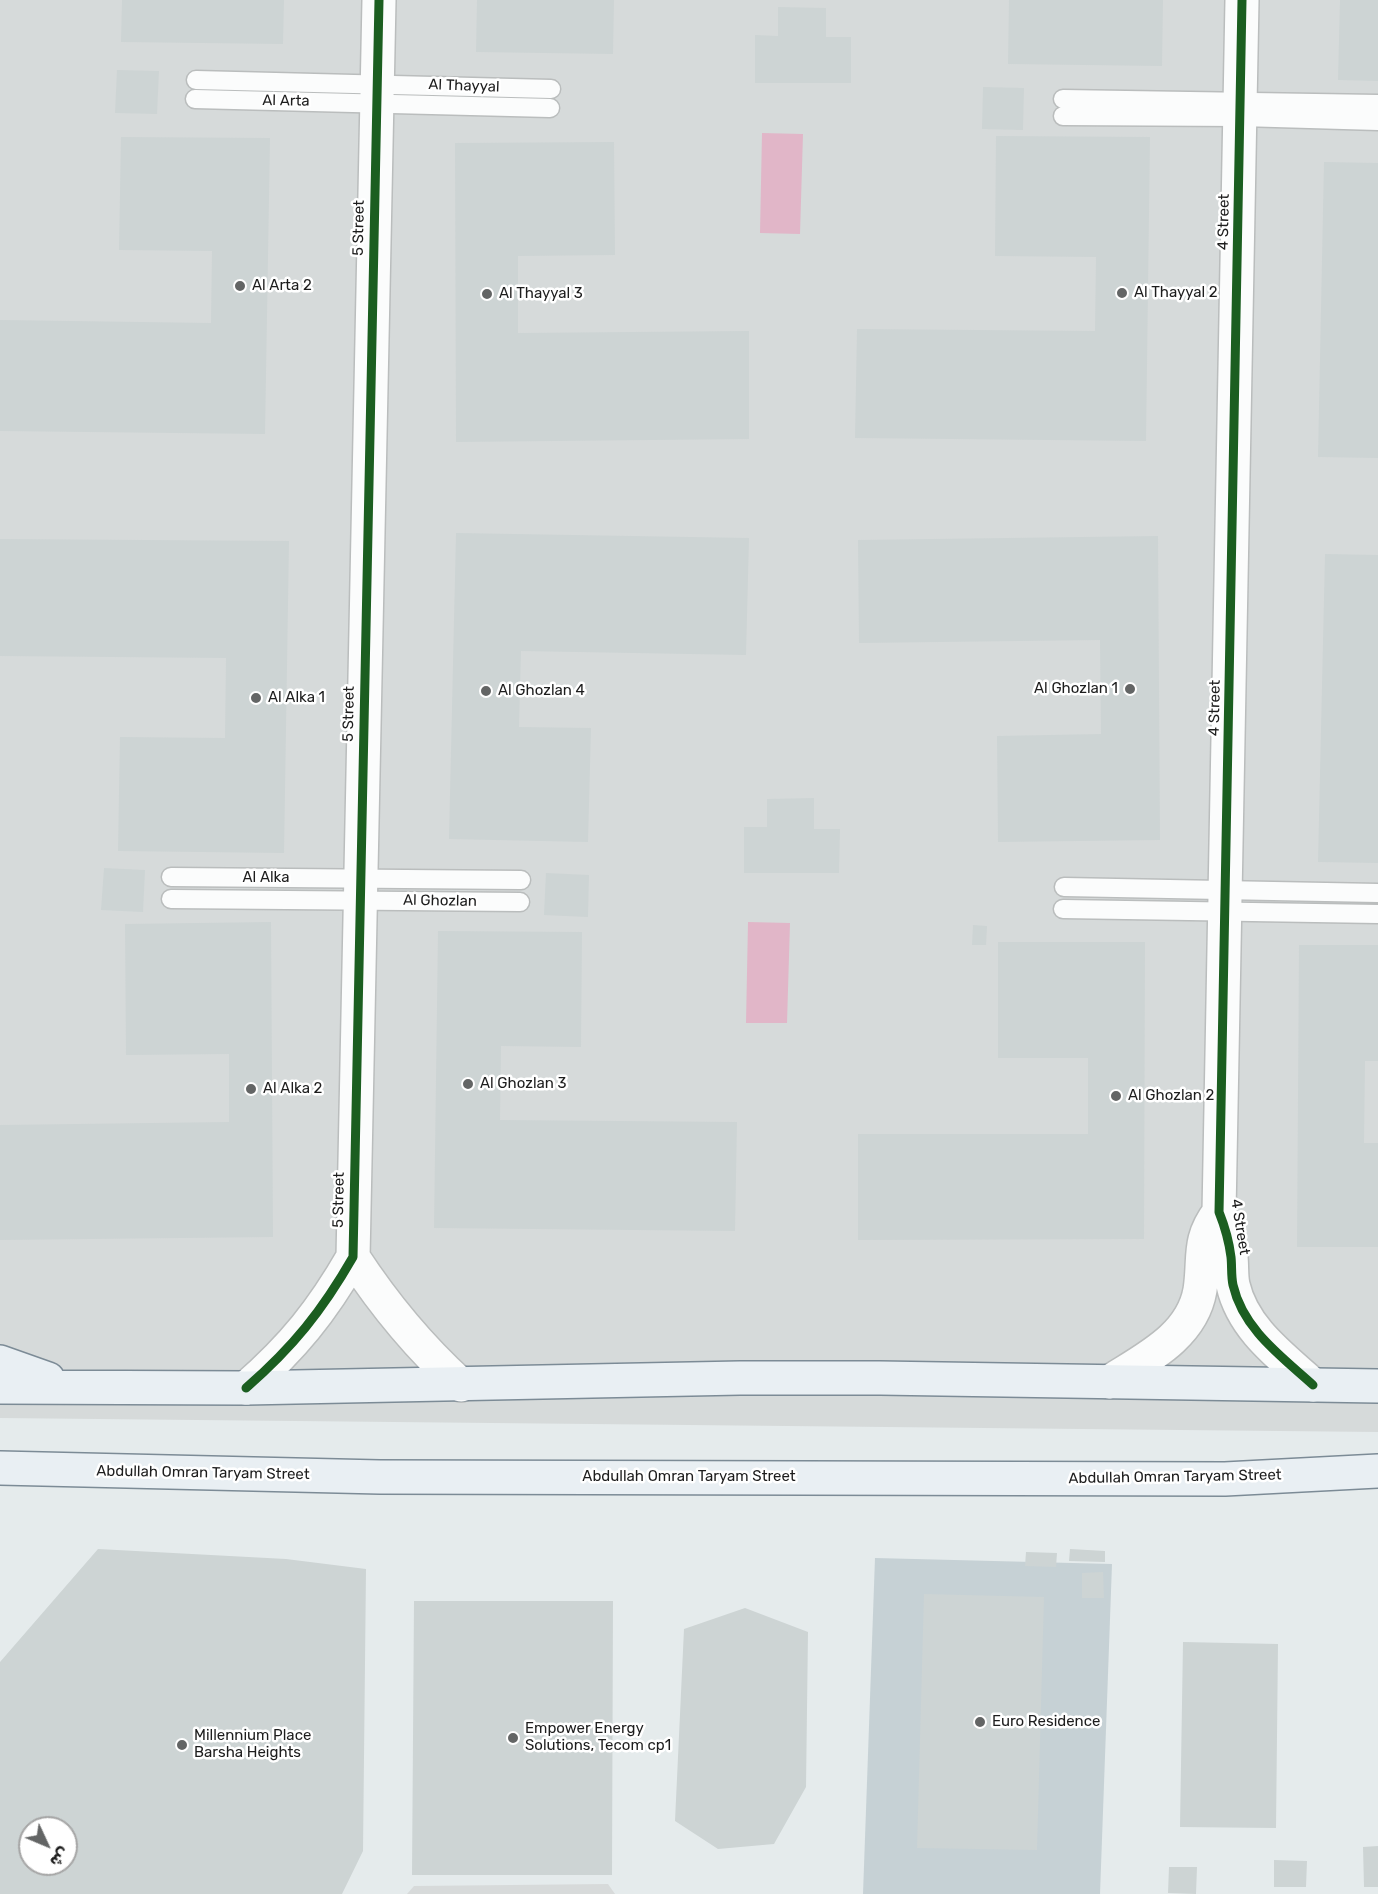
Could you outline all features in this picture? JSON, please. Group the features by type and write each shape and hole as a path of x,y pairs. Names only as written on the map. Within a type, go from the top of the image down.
{"main road":[{"path":"0,1362 69,1387"},
{"path":"0,1387 246,1388 764,1378 1378,1386"},
{"name":"Abdullah Omran Taryam Street","path":"0,1468 380,1477 1213,1479 1378,1472"},
{"path":"0,1486 55,1470"}],"street":[{"name":"5 Street","path":"246,1388 278,1360 306,1328 332,1294 353,1257 379,0"},
{"name":"4 Street","path":"1242,0 1219,1212 1229,1244 1234,1288 1241,1309 1266,1344 1313,1385"},
{"name":"4 Street","path":"1108,1382 1165,1345 1182,1330 1188,1321 1200,1290 1204,1240 1209,1225 1219,1212"},
{"path":"353,1257 402,1326 430,1357 461,1385"}],"lane":[{"name":"Al Arta","path":"196,80 377,93"},
{"name":"Al Thayyal","path":"377,93 551,89"},
{"name":"Al Arta","path":"195,99 377,93"},
{"name":"Al Thayyal","path":"377,93 550,108"},
{"path":"1063,107 1241,109 1378,104"},
{"path":"1241,109 1378,121"},
{"name":"Al Alka","path":"171,877 361,888"},
{"name":"Al Ghozlan","path":"361,888 521,880"},
{"path":"1065,887 1378,915"},
{"name":"Al Alka","path":"171,899 361,888"},
{"name":"Al Ghozlan","path":"361,888 520,902"},
{"path":"1064,909 1378,893"}],"shaded area":[{"path":"0,0 1378,0 1378,1432 0,1418"},
{"path":"762,133 803,134 800,234 760,233"},
{"path":"748,922 790,923 787,1023 746,1023"},
{"path":"875,1558 1112,1564 1100,1894 863,1894"},
{"path":"608,1884 615,1894 407,1894 414,1886"}],"building":[{"path":"122,0 284,0 283,44 121,42"},
{"path":"477,0 614,0 613,54 476,52"},
{"path":"1009,0 1163,0 1162,66 1008,64"},
{"path":"1340,0 1378,0 1378,81 1338,80"},
{"path":"778,7 826,8 826,37 851,37 851,83 755,83 755,35 778,36"},
{"path":"117,70 159,71 157,114 115,113"},
{"path":"983,87 1024,88 1023,130 982,129"},
{"name":"Al Thayyal 2","path":"996,136 1150,137 1146,441 855,438 857,329 1095,331 1096,257 995,256"},
{"name":"Al Arta 2","path":"121,137 270,138 265,434 0,431 0,320 211,323 212,251 119,250"},
{"name":"Al Thayyal 3","path":"614,142 615,255 518,256 518,333 749,331 749,439 456,442 455,143"},
{"path":"1324,162 1378,163 1378,458 1318,457"},
{"name":"Al Ghozlan 4","path":"456,533 749,538 746,655 521,651 519,727 591,728 588,842 449,839"},
{"name":"Al Ghozlan 1","path":"1158,536 1160,840 998,842 997,736 1101,734 1100,640 859,643 858,540"},
{"name":"Al Alka 1","path":"0,539 289,541 284,853 118,851 120,737 225,738 226,658 0,656"},
{"path":"1325,554 1378,555 1378,863 1318,862"},
{"path":"814,798 814,829 840,829 839,873 744,873 744,827 767,827 767,799"},
{"path":"104,868 145,870 143,912 101,910"},
{"path":"546,873 589,875 588,917 544,915"},
{"name":"Al Alka 2","path":"271,922 273,1237 0,1240 0,1125 229,1122 229,1054 126,1055 125,924"},
{"path":"973,925 987,926 986,945 972,945"},
{"name":"Al Ghozlan 3","path":"438,931 582,932 581,1047 501,1046 500,1120 737,1122 735,1231 434,1228"},
{"name":"Al Ghozlan 2","path":"998,942 1145,942 1144,1239 858,1240 858,1134 1088,1134 1088,1058 998,1058"},
{"path":"1299,945 1378,945 1378,1061 1365,1061 1364,1143 1378,1143 1378,1247 1297,1247"},
{"name":"Millennium Place Barsha Heights","path":"98,1549 286,1559 366,1569 363,1851 342,1894 0,1894 0,1662"},
{"path":"1070,1549 1105,1551 1105,1562 1069,1561"},
{"path":"1026,1552 1057,1553 1056,1567 1025,1566"},
{"path":"1103,1572 1104,1598 1082,1598 1082,1573"},
{"name":"Euro Residence","path":"924,1594 1044,1597 1037,1850 917,1848"},
{"name":"Empower Energy Solutions, Tecom cp1","path":"414,1601 613,1601 612,1875 412,1875"},
{"path":"745,1608 808,1632 806,1787 774,1844 718,1849 675,1821 684,1629"},
{"path":"1183,1642 1278,1644 1276,1828 1180,1827"},
{"path":"1378,1846 1378,1887 1364,1887 1363,1847"},
{"path":"1274,1860 1307,1861 1306,1887 1274,1887"},
{"path":"1169,1867 1197,1867 1196,1894 1168,1893"}],"cycle path":[{"path":"246,1388 306,1327 353,1257 379,0"},
{"path":"1242,0 1219,1212 1229,1245 1233,1285 1245,1315 1265,1341 1313,1385"}],"place":[{"name":"Al Arta 2","path":"240,286"},
{"name":"Al Thayyal 2","path":"1122,293"},
{"name":"Al Thayyal 3","path":"487,294"},
{"name":"Al Ghozlan 1","path":"1130,689"},
{"name":"Al Ghozlan 4","path":"486,691"},
{"name":"Al Alka 1","path":"256,698"},
{"name":"Al Ghozlan 3","path":"468,1084"},
{"name":"Al Alka 2","path":"251,1089"},
{"name":"Al Ghozlan 2","path":"1116,1096"},
{"name":"Euro Residence","path":"980,1722"},
{"name":"Empower Energy Solutions, Tecom cp1","path":"513,1738"},
{"name":"Millennium Place Barsha Heights","path":"182,1745"}]}
